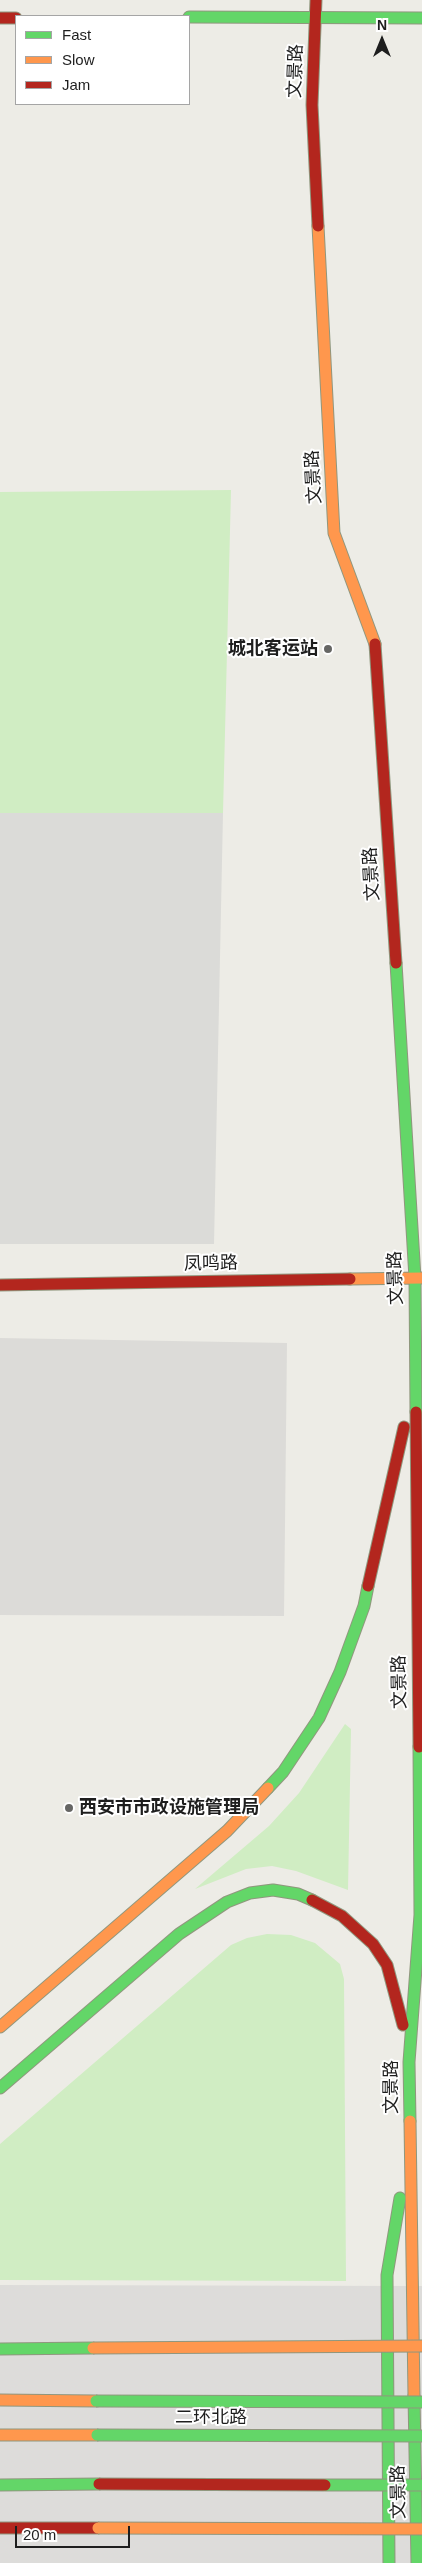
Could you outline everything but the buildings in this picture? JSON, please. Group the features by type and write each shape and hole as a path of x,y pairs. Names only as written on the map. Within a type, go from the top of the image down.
{"main road":[{"name":"文景路","path":"316,0 312,105 334,533 376,647 418,1278 414,1384 420,1915 409,2062 417,2563"},
{"path":"190,17 422,18"},
{"path":"0,18 15,18"},
{"name":"凤鸣路","path":"0,1285 418,1278"},
{"path":"0,2027 227,1831 283,1772 303,1744 319,1718 340,1672 364,1606 414,1384"},
{"path":"0,2088 180,1934 203,1917 227,1902 250,1893 273,1890 298,1894 320,1902 342,1916 373,1944 388,1964 396,1991 409,2062"},
{"path":"389,2563 388,2275 410,2130"},
{"path":"0,2350 422,2346"},
{"path":"0,2400 422,2402"},
{"name":"二环北路","path":"0,2435 422,2436"},
{"path":"0,2485 422,2485"},
{"path":"0,2528 422,2528"}],"shaded area":[{"path":"0,813 223,813 214,1244 0,1244"},
{"path":"0,1338 287,1343 284,1616 0,1615"}],"green space":[{"path":"231,490 223,813 0,813 0,492"},
{"path":"345,1724 351,1729 348,1890 296,1871 272,1866 246,1869 195,1889 269,1826 299,1793"},
{"path":"267,1934 291,1935 315,1943 340,1964 344,1979 346,2281 0,2280 0,2144 231,1945 247,1938"}],"pier":[{"path":"0,2285 422,2286 422,2563 0,2563"}],"traffic: fast":[{"path":"190,17 422,18"},
{"path":"396,963 415,1278 416,1412"},
{"path":"268,1788 283,1772 319,1718 340,1672 364,1606 368,1586"},
{"path":"410,2121 409,2062 420,1915 419,1747"},
{"path":"0,2088 179,1934 227,1902 250,1893 273,1890 298,1894 312,1900"},
{"path":"389,2563 387,2275 400,2198"},
{"path":"0,2349 93,2348"},
{"path":"414,2396 417,2563"},
{"path":"96,2401 422,2402"},
{"path":"97,2435 422,2436"},
{"path":"0,2485 99,2484"},
{"path":"325,2485 422,2485"}],"traffic: slow":[{"path":"318,226 334,533 375,644"},
{"path":"350,1279 422,1278"},
{"path":"0,2027 227,1831 268,1788"},
{"path":"410,2121 414,2396"},
{"path":"93,2348 422,2346"},
{"path":"0,2400 96,2401"},
{"path":"0,2435 97,2435"},
{"path":"98,2528 422,2529"}],"traffic: jam":[{"path":"316,0 312,105 318,226"},
{"path":"0,18 15,18"},
{"path":"375,644 396,963"},
{"path":"0,1285 350,1279"},
{"path":"416,1412 419,1747"},
{"path":"368,1586 404,1427"},
{"path":"312,1900 342,1916 373,1944 387,1965 403,2025"},
{"path":"99,2484 325,2485"},
{"path":"0,2528 98,2528"}],"place":[{"name":"城北客运站","path":"328,649"},
{"name":"西安市市政设施管理局","path":"69,1808"}]}
